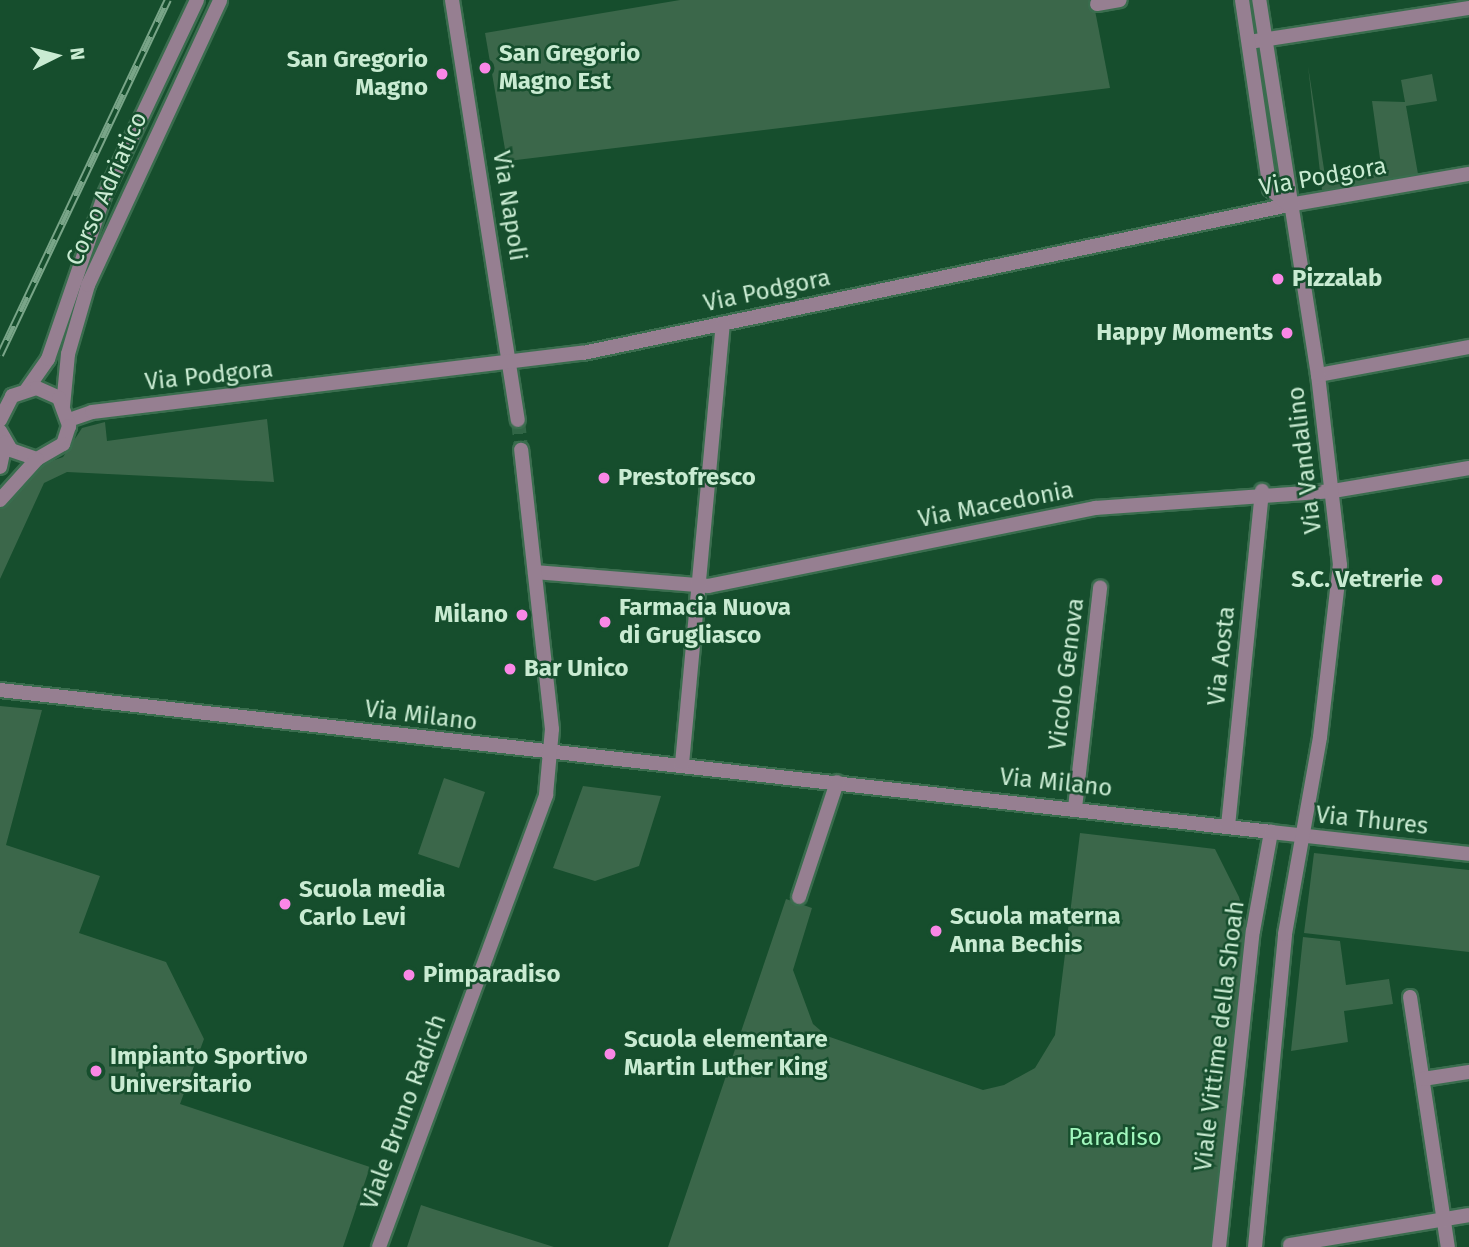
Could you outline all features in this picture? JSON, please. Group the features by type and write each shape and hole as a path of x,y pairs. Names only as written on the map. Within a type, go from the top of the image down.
{"street":[{"name":"Corso Adriatico","path":"0,420 12,396 27,389 48,359 104,196 197,0"},
{"name":"Corso Adriatico","path":"0,500 37,458 63,444 68,354 88,285 220,0"},
{"name":"Via Napoli","path":"452,0 518,420"},
{"path":"1097,4 1120,0"},
{"name":"Via Vandalino","path":"1242,0 1270,189 1289,205"},
{"name":"Via Vandalino","path":"1259,0 1289,205 1318,375 1340,565 1302,836"},
{"path":"1249,42 1469,8"},
{"name":"Via Podgora","path":"66,413 511,366 1289,205 1469,174"},
{"path":"682,764 723,324"},
{"path":"1318,375 1469,347"},
{"path":"27,389 49,391 66,413"},
{"path":"0,467 2,437 37,458"},
{"path":"521,450 535,572 550,755"},
{"name":"Via Macedonia","path":"535,572 700,587 1096,508 1262,491 1333,491 1469,468"},
{"name":"Via Aosta","path":"1228,826 1262,491"},
{"name":"Vicolo Genova","path":"1075,808 1100,587"},
{"name":"Via Milano","path":"0,690 550,755 682,764 1271,832"},
{"name":"Viale Bruno Radich","path":"379,1247 546,795 550,755"},
{"path":"799,897 837,782"},
{"name":"Via Thures","path":"1271,832 1469,854"},
{"name":"Viale Vittime della Shoah","path":"1219,1247 1253,931 1271,832"},
{"path":"1255,1247 1285,934 1302,836"},
{"path":"1410,997 1448,1247"},
{"path":"1423,1079 1469,1072"},
{"path":"1290,1245 1469,1215"}],"green space":[{"path":"680,0 1093,0 1110,88 507,161 485,33"},
{"path":"1308,66 1326,182 1382,173 1372,101 1405,102 1401,80 1432,74 1437,101 1406,106 1418,174 1322,190"},
{"path":"267,419 274,482 67,472 44,483 0,579 0,507 37,466 63,457 82,428 105,422 107,441"},
{"name":"Impianto Sportivo Universitario","path":"0,706 42,710 6,845 100,876 79,933 166,962 204,1039 180,1104 370,1167 343,1247 0,1247"},
{"path":"444,778 485,792 459,868 418,854"},
{"path":"583,786 661,796 639,866 595,881 553,868"},
{"name":"Paradiso","path":"1080,833 1215,849 1239,897 1248,930 1210,1247 668,1247 786,899 812,908 793,970 813,1024 827,1036 983,1090 1004,1085 1035,1068 1055,1035"},
{"path":"1314,853 1469,870 1469,952 1304,933"},
{"path":"1303,937 1340,941 1346,985 1389,979 1393,1004 1344,1011 1348,1042 1291,1051"},
{"path":"421,1205 433,1209 554,1247 407,1247"}],"tunnel":[{"path":"518,420 521,450"}],"railway":[{"path":"0,355 168,0"}],"place":[{"name":"San Gregorio Magno Est","path":"485,68"},
{"name":"San Gregorio Magno","path":"442,74"},
{"name":"Pizzalab","path":"1278,279"},
{"name":"Happy Moments","path":"1287,333"},
{"name":"Prestofresco","path":"604,478"},
{"name":"S.C. Vetrerie","path":"1437,580"},
{"name":"Milano","path":"522,615"},
{"name":"Farmacia Nuova di Grugliasco","path":"605,622"},
{"name":"Bar Unico","path":"510,669"},
{"name":"Scuola media Carlo Levi","path":"285,904"},
{"name":"Scuola materna Anna Bechis","path":"936,931"},
{"name":"Pimparadiso","path":"409,975"},
{"name":"Scuola elementare Martin Luther King","path":"610,1054"},
{"name":"Impianto Sportivo Universitario","path":"96,1071"}]}
